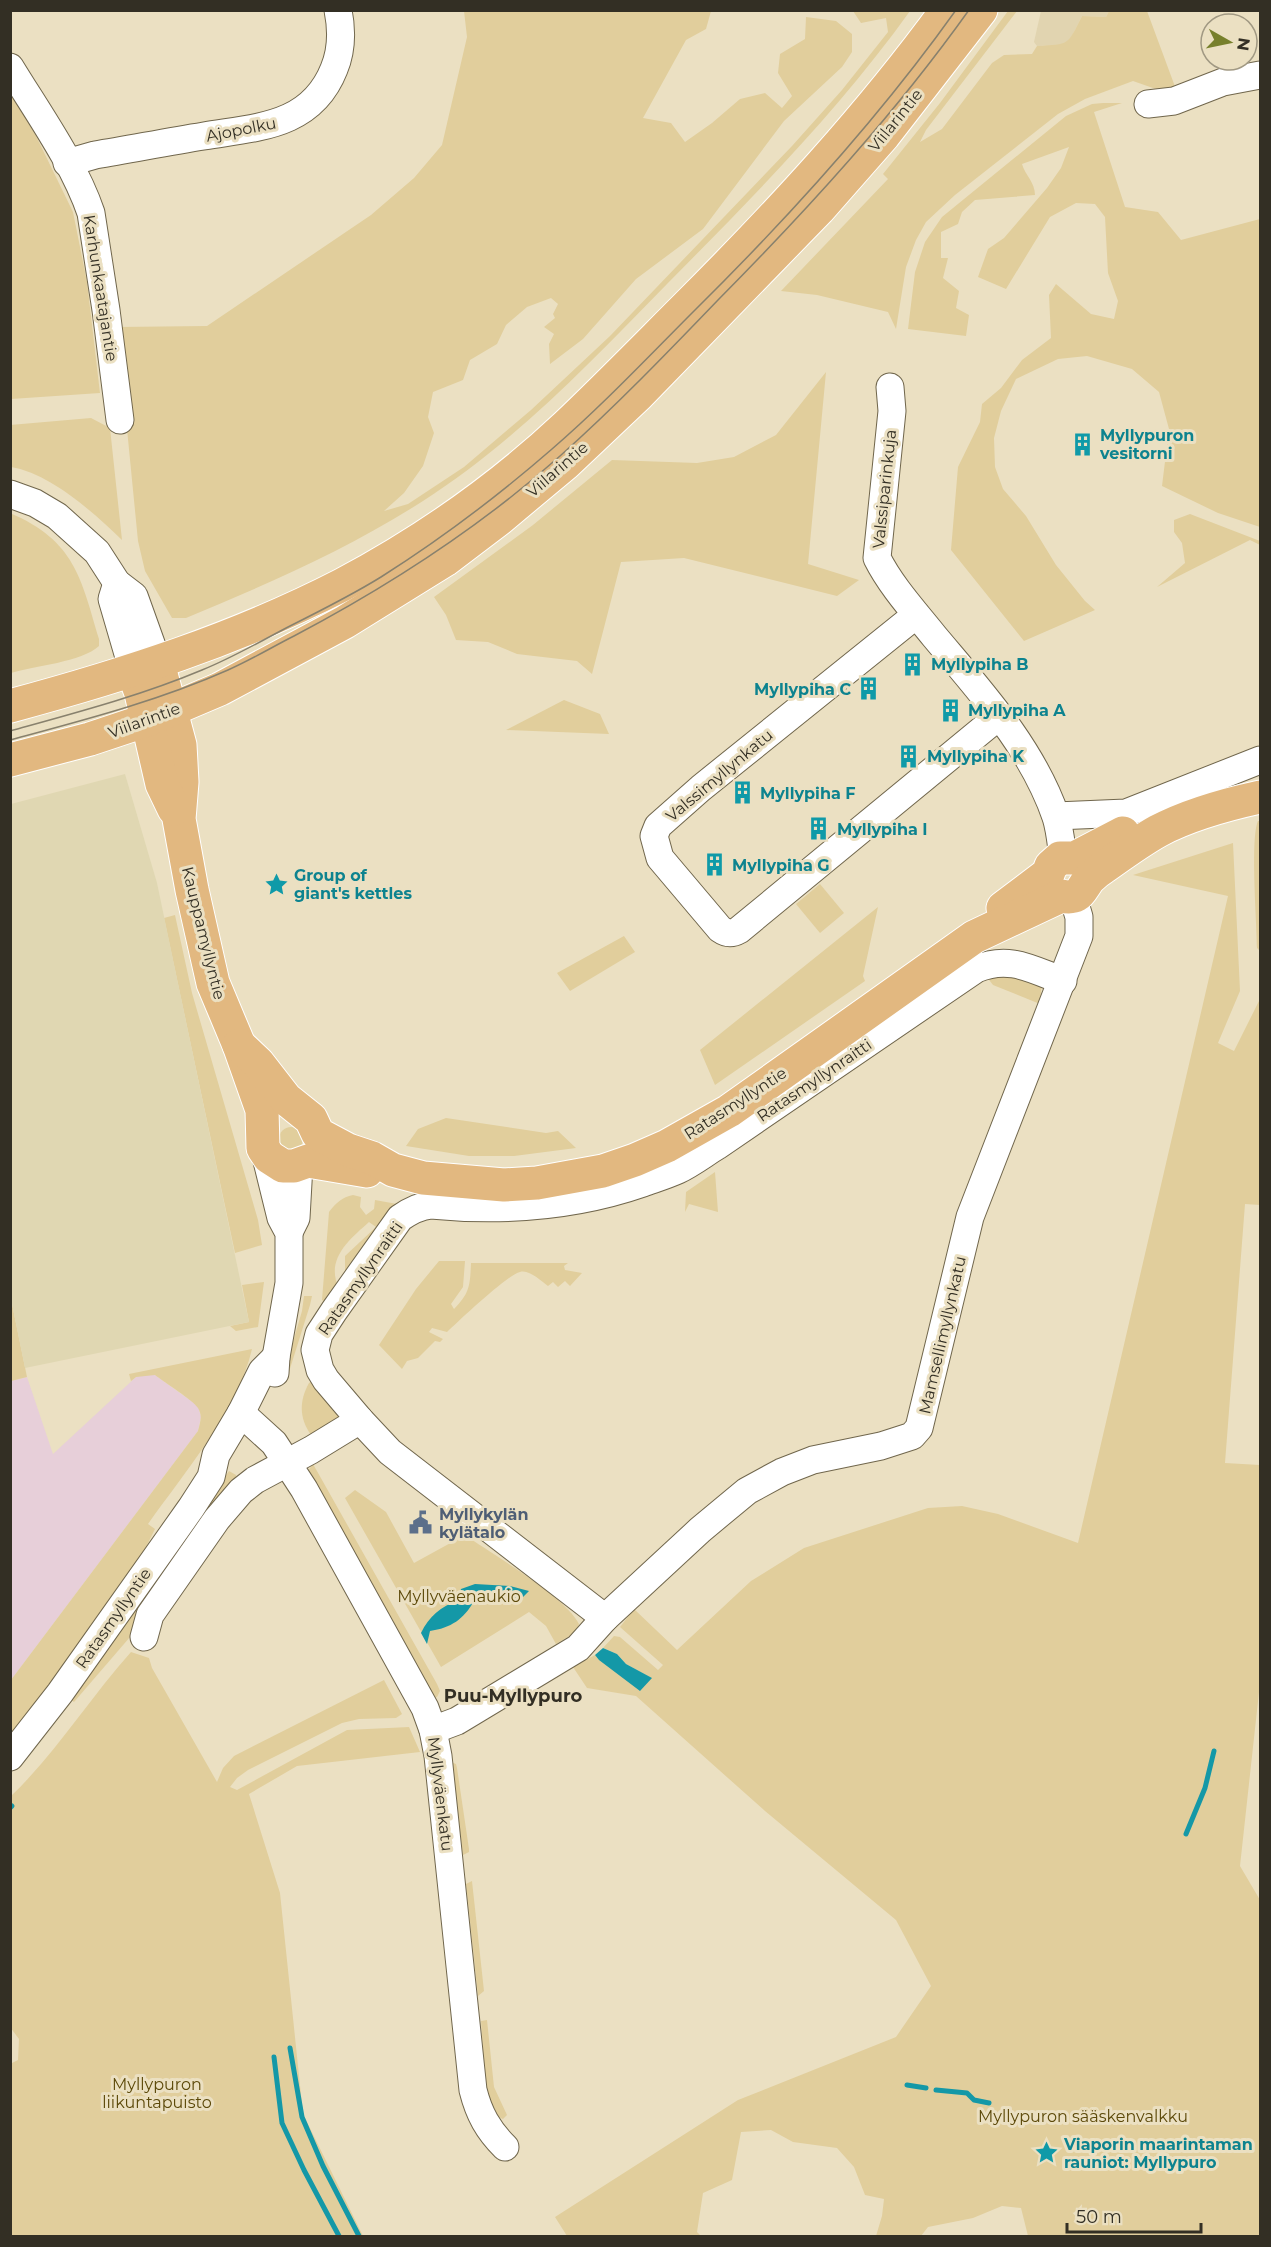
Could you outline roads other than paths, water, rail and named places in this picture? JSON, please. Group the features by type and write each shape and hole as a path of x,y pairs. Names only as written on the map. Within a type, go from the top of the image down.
{"main road":[{"name":"Viilarintie","path":"10,706 145,667 285,612 344,584 458,515 565,427 773,219 879,98 947,10"},
{"name":"Viilarintie","path":"10,760 90,739 159,716 220,689 345,622 454,553 499,519 566,463 638,396 819,209 884,135 981,10"},
{"name":"Kauppamyllyntie","path":"145,667 159,716 162,784 179,819 213,982 262,1110 264,1142"},
{"name":"Ratasmyllyntie","path":"307,1143 363,1171 393,1170 423,1178 504,1185 569,1178 603,1171 636,1160 701,1128 729,1111 974,937 1000,910 1068,877 1102,869 1158,831 1204,813 1260,797"},
{"name":"Kauppamyllyntie","path":"239,1045 258,1063 286,1099 307,1143"},
{"path":"264,1142 278,1164 288,1167 307,1143"}],"street":[{"name":"Ajopolku","path":"67,163 95,155 267,125 296,114 309,106 320,94 329,81 336,64 341,26 338,10"},
{"name":"Karhunkaatajantie","path":"10,68 86,198 94,230 120,420"},
{"path":"1148,104 1174,101 1223,82 1260,75"},
{"name":"Valssiparinkuja","path":"890,387 891,411 878,558 884,572 916,615"},
{"path":"10,494 35,503 57,516 98,552 117,583 134,596 145,667"},
{"path":"916,615 1018,741 1056,816 1068,877"},
{"name":"Valssimyllynkatu","path":"916,615 658,826 654,844 660,858 672,873 720,929 725,933 734,933 999,716"},
{"path":"1056,816 1126,813 1260,760"},
{"name":"Mamsellimyllynkatu","path":"433,1730 457,1721 578,1648 605,1618 700,1530 747,1491 782,1472 813,1460 881,1446 912,1436 919,1428 970,1217 1079,936 1079,916 1068,877"},
{"name":"Ratasmyllynraitti","path":"605,1618 390,1452 360,1420 320,1370 316,1360 317,1341 348,1289 400,1218 411,1210 423,1205 491,1209 544,1206 606,1194 650,1180 677,1170 717,1146 976,969 992,962 1007,962 1063,981"},
{"path":"264,1142 267,1121 280,1111 291,1110 307,1143"},
{"name":"Ratasmyllyntie","path":"264,1142 281,1218 289,1233"},
{"name":"Ratasmyllyntie","path":"10,1757 60,1693 211,1477 216,1455 248,1418 275,1376 276,1357 289,1283 289,1233 296,1218 307,1143"},
{"name":"Myllyväenkatu","path":"248,1418 274,1443 288,1463 421,1696 433,1730 438,1756 473,2090 478,2110 488,2130 505,2147"},
{"path":"144,1637 150,1615 218,1519 241,1491 255,1480 360,1420"}],"water":[{"path":"475,1584 510,1586 529,1591 516,1604 507,1599 474,1601 456,1622 430,1631 427,1644 421,1633 432,1617 458,1600 461,1589"},
{"path":"603,1648 617,1654 626,1664 652,1678 640,1691 599,1660 595,1655"}],"waterway":[{"path":"1186,1834 1205,1788 1214,1751"},
{"path":"290,2048 302,2117 323,2166 359,2236"},
{"path":"274,2057 282,2123 339,2236"},
{"path":"907,2085 926,2088"},
{"path":"936,2090 967,2093 974,2100 989,2103"}],"tram line":[{"path":"10,731 131,696 224,660 370,584 425,548 490,500 571,433 731,274 865,128 956,10"},
{"path":"10,740 148,700 237,666 329,617 399,576 498,507 560,456 601,418 785,231 911,87 969,10"}],"place":[{"name":"Myllypuron vesitorni","path":"1082,444"},
{"name":"Myllypiha B","path":"913,664"},
{"name":"Myllypiha C","path":"869,689"},
{"name":"Myllypiha A","path":"950,710"},
{"name":"Myllypiha K","path":"909,756"},
{"name":"Myllypiha F","path":"742,793"},
{"name":"Myllypiha I","path":"819,829"},
{"name":"Myllypiha G","path":"714,865"},
{"name":"Group of giant's kettles","path":"276,884"},
{"name":"Myllykylän kylätalo","path":"421,1523"},
{"name":"Viaporin maarintaman rauniot: Myllypuro","path":"1046,2153"}],"district":[{"name":"Puu-Myllypuro","path":"513,1696"}],"park label":[{"name":"Myllyväenaukio","path":"459,1596"},
{"name":"Myllypuron liikuntapuisto","path":"157,2093"},
{"name":"Myllypuron sääskenvalkku","path":"1083,2116"}]}
